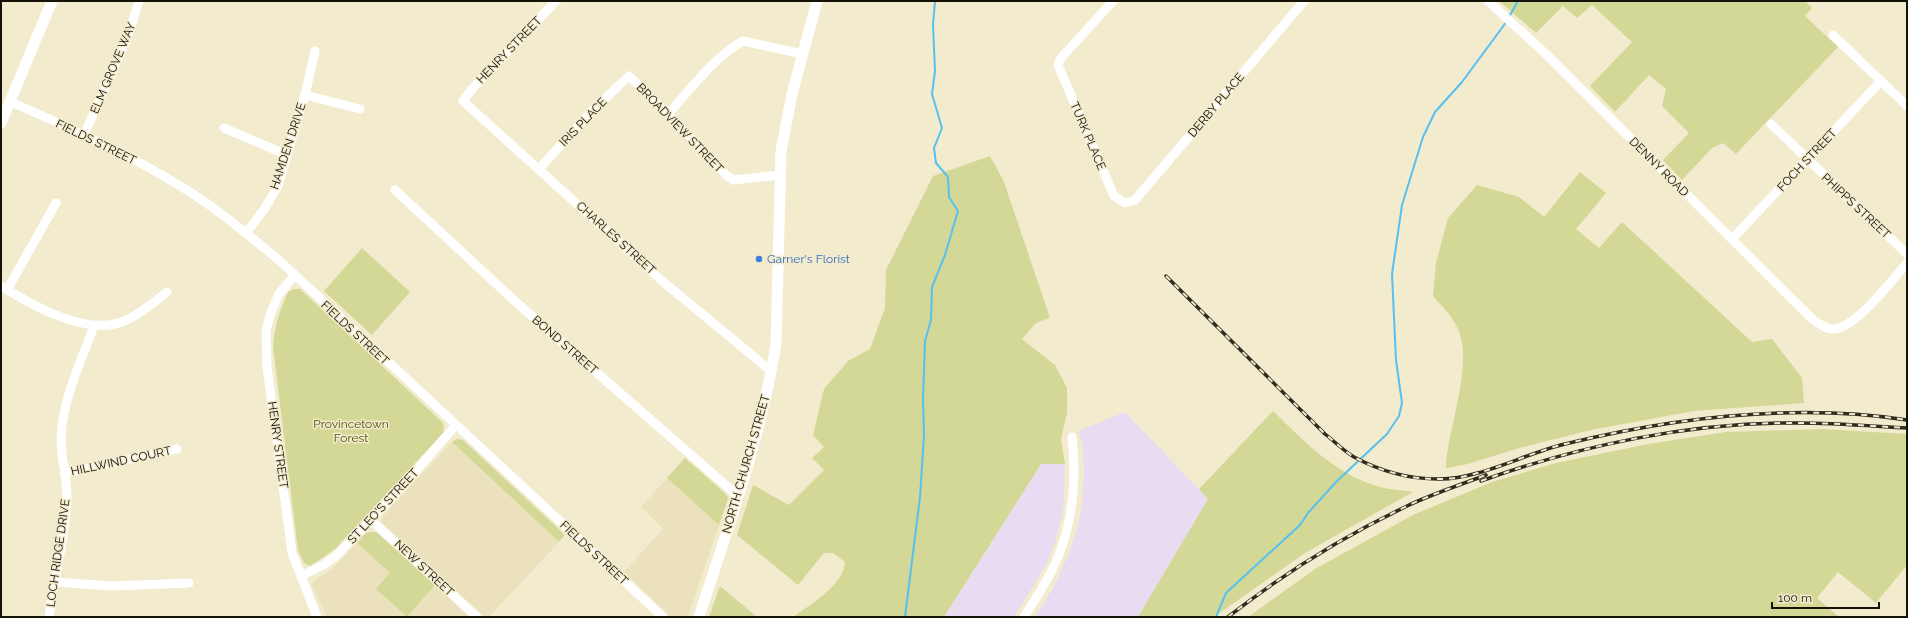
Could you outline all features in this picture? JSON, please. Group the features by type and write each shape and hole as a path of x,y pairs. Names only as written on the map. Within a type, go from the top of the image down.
{"main road":[{"path":"1,124 52,1"},
{"name":"NORTH CHURCH STREET","path":"699,617 757,435 771,371 776,344 781,152 792,94 817,1"}],"street":[{"name":"ELM GROVE WAY","path":"84,135 127,39 139,1"},
{"name":"HENRY STREET","path":"463,101 472,89 556,1"},
{"name":"TURK PLACE","path":"1113,1 1061,58 1058,64 1114,196 1125,203"},
{"name":"DERBY PLACE","path":"1125,203 1135,200 1304,1"},
{"name":"DENNY ROAD","path":"1488,1 1539,48 1812,319 1821,325 1832,329 1851,322 1907,263"},
{"path":"1834,34 1907,106"},
{"path":"668,114 721,57 743,41 803,54"},
{"name":"HAMDEN DRIVE","path":"246,233 265,208 278,186 305,95 315,52"},
{"name":"BROADVIEW STREET","path":"629,76 668,114 726,175 733,180 780,176"},
{"name":"IRIS PLACE","path":"539,169 590,113 629,76"},
{"name":"FOCH STREET","path":"1732,239 1881,81"},
{"path":"305,95 360,109"},
{"name":"CHARLES STREET","path":"463,101 661,280 771,371"},
{"name":"FIELDS STREET","path":"11,102 84,135 151,169 205,202 246,233 663,617"},
{"name":"PHIPPS STREET","path":"1771,124 1907,254"},
{"path":"224,128 287,155"},
{"name":"BOND STREET","path":"395,190 517,303 738,496"},
{"path":"56,203 4,288 38,307 68,319 94,326 104,326 123,322 142,311 167,292"},
{"name":"HENRY STREET","path":"294,276 279,294 270,315 266,331 268,367 292,553 317,617"},
{"name":"LOCH RIDGE DRIVE","path":"49,617 65,518 67,496 62,459 61,437 64,414 94,326"},
{"name":"ST LEO'S STREET","path":"301,576 332,559 371,520 456,425"},
{"path":"1024,617 1056,561 1067,531 1074,480 1072,437"},
{"name":"HILLWIND COURT","path":"65,473 177,449"},
{"name":"NEW STREET","path":"371,520 476,617"},
{"path":"54,582 112,586 189,583"}],"shaded area":[{"path":"1125,412 1208,499 1138,617 1035,617 1053,588 1069,554 1077,529 1082,507 1084,473 1083,447 1078,431"},
{"path":"452,442 559,542 489,617 485,617 384,525 382,520 383,516"},
{"path":"1041,464 1065,464 1063,513 1055,542 1046,565 1014,617 944,617"},
{"path":"667,478 719,525 688,617 671,617 624,572 663,529 641,507"},
{"path":"357,543 390,573 376,589 406,617 327,617 312,585 314,581 333,568"},
{"path":"435,585 469,617 407,617"}],"green space":[{"path":"1499,1 1805,1 1812,8 1805,16 1838,47 1736,154 1723,143 1712,148 1682,180 1663,160 1689,133 1662,106 1666,89 1649,75 1615,112 1590,86 1632,42 1592,5 1577,18 1563,6 1536,33"},
{"path":"990,156 1004,182 1050,318 1036,323 1022,339 1055,365 1067,388 1067,413 1061,439 1065,464 1041,464 944,617 793,617 817,600 833,586 843,570 845,562 833,553 824,553 798,585 737,535 753,485 789,505 824,470 812,458 824,447 813,435 824,389 848,361 870,349 885,308 886,270 933,176"},
{"path":"1580,172 1606,193 1576,229 1599,248 1622,222 1752,342 1772,339 1802,378 1804,403 1694,411 1591,430 1519,448 1468,464 1446,468 1459,395 1463,357 1461,340 1456,325 1449,314 1433,296 1436,263 1448,218 1477,185 1519,197 1544,217"},
{"path":"362,248 410,292 372,335 324,291"},
{"name":"Provincetown Forest","path":"294,289 300,289 443,423 444,432 335,549 310,566 304,563 298,550 273,347 276,325 280,312 288,292"},
{"path":"1273,411 1309,446 1335,466 1364,482 1388,489 1413,492 1305,553 1214,617 1138,617 1208,499 1199,489"},
{"path":"1822,429 1907,434 1907,565 1876,603 1838,572 1817,598 1839,617 1248,617 1315,569 1413,515 1492,482 1556,463 1648,444 1726,432"},
{"path":"457,439 463,440 565,535 559,542 452,442"},
{"path":"685,458 727,495 728,499 719,525 667,478"},
{"path":"376,532 435,585 407,617 376,589 390,573 357,543 366,533"},
{"path":"720,586 757,617 709,617"}],"waterway":[{"path":"905,617 920,497 924,435 923,399 925,341 931,320 932,287 945,255 958,211 949,197 948,177 936,163 934,148 942,128 932,94 935,71 933,25 935,1"},
{"path":"1509,17 1518,1"},
{"path":"1216,617 1226,593 1300,525 1308,513 1336,482 1387,434 1399,416 1402,403 1396,360 1392,274 1402,205 1423,137 1435,112 1462,82 1507,21"}],"railway":[{"path":"1166,276 1325,434 1350,455 1384,470 1405,476 1438,479 1469,475 1565,444 1649,426 1692,420 1778,413 1864,415 1907,420"},
{"path":"1481,481 1519,468 1597,447 1677,431 1758,424 1798,423 1907,428"},
{"path":"1228,617 1292,571 1360,530 1417,502 1486,475"}],"place":[{"name":"Garner's Florist","path":"759,259"}]}
